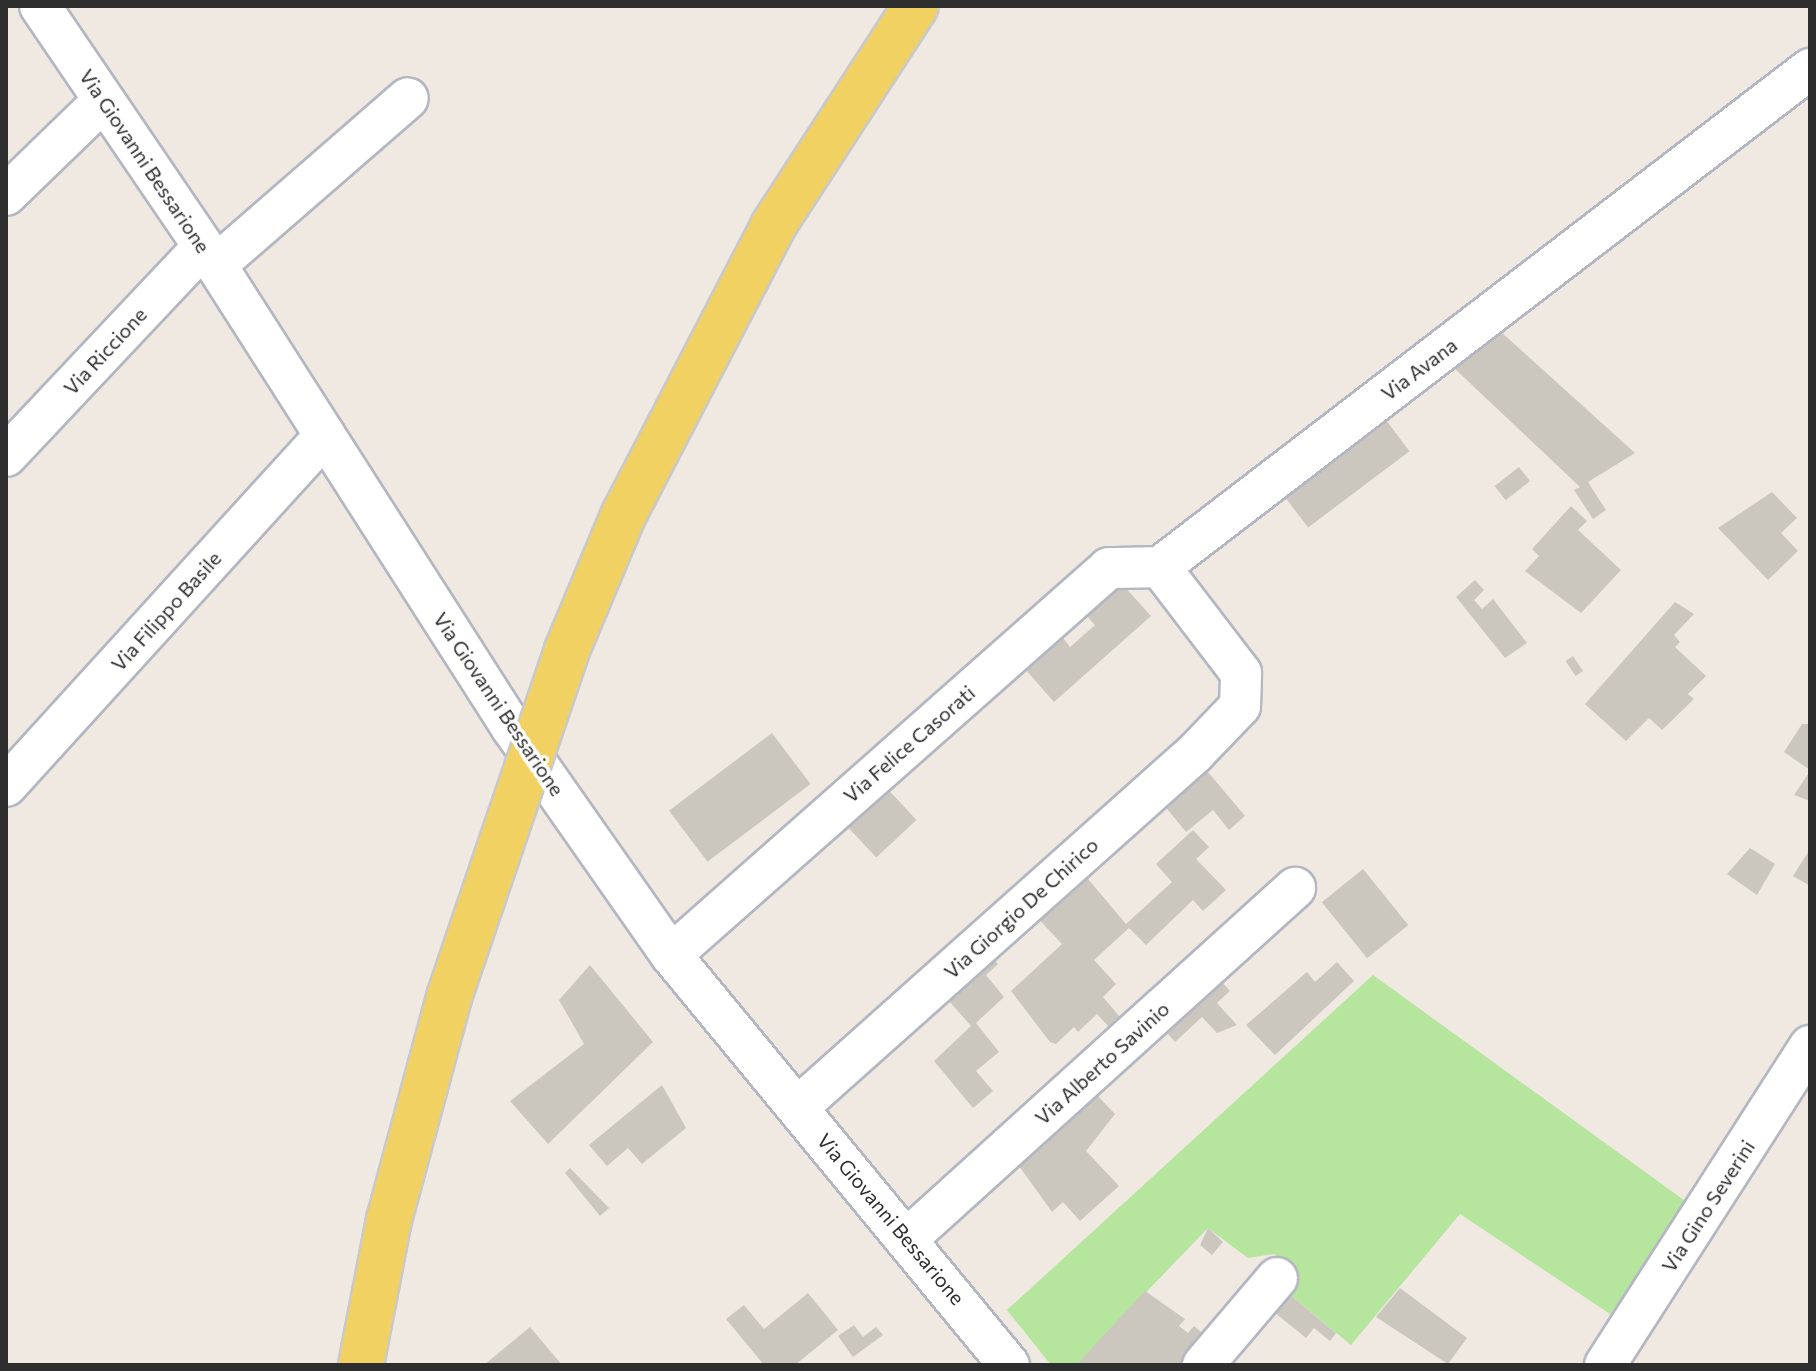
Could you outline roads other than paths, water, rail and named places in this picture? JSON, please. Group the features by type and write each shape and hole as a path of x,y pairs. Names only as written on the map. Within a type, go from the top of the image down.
{"main road":[{"path":"361,1365 389,1220 449,997 567,650 624,514 773,226 916,6"}],"street":[{"name":"Via Giovanni Bessarione","path":"40,6 210,256 512,728 671,955 908,1238 1009,1365"},
{"name":"Via Avana","path":"1160,567 1810,69"},
{"name":"Via Riccione","path":"6,456 210,256 408,98"},
{"path":"6,195 104,100"},
{"name":"Via Filippo Basile","path":"6,786 325,436"},
{"name":"Via Giorgio De Chirico","path":"798,1107 1183,764 1240,706 1241,673 1160,567"},
{"name":"Via Felice Casorati","path":"671,955 1109,568 1160,567"},
{"name":"Via Alberto Savinio","path":"908,1238 1295,888"},
{"name":"Via Gino Severini","path":"1605,1365 1810,1046"},
{"path":"1203,1365 1277,1278"}]}
